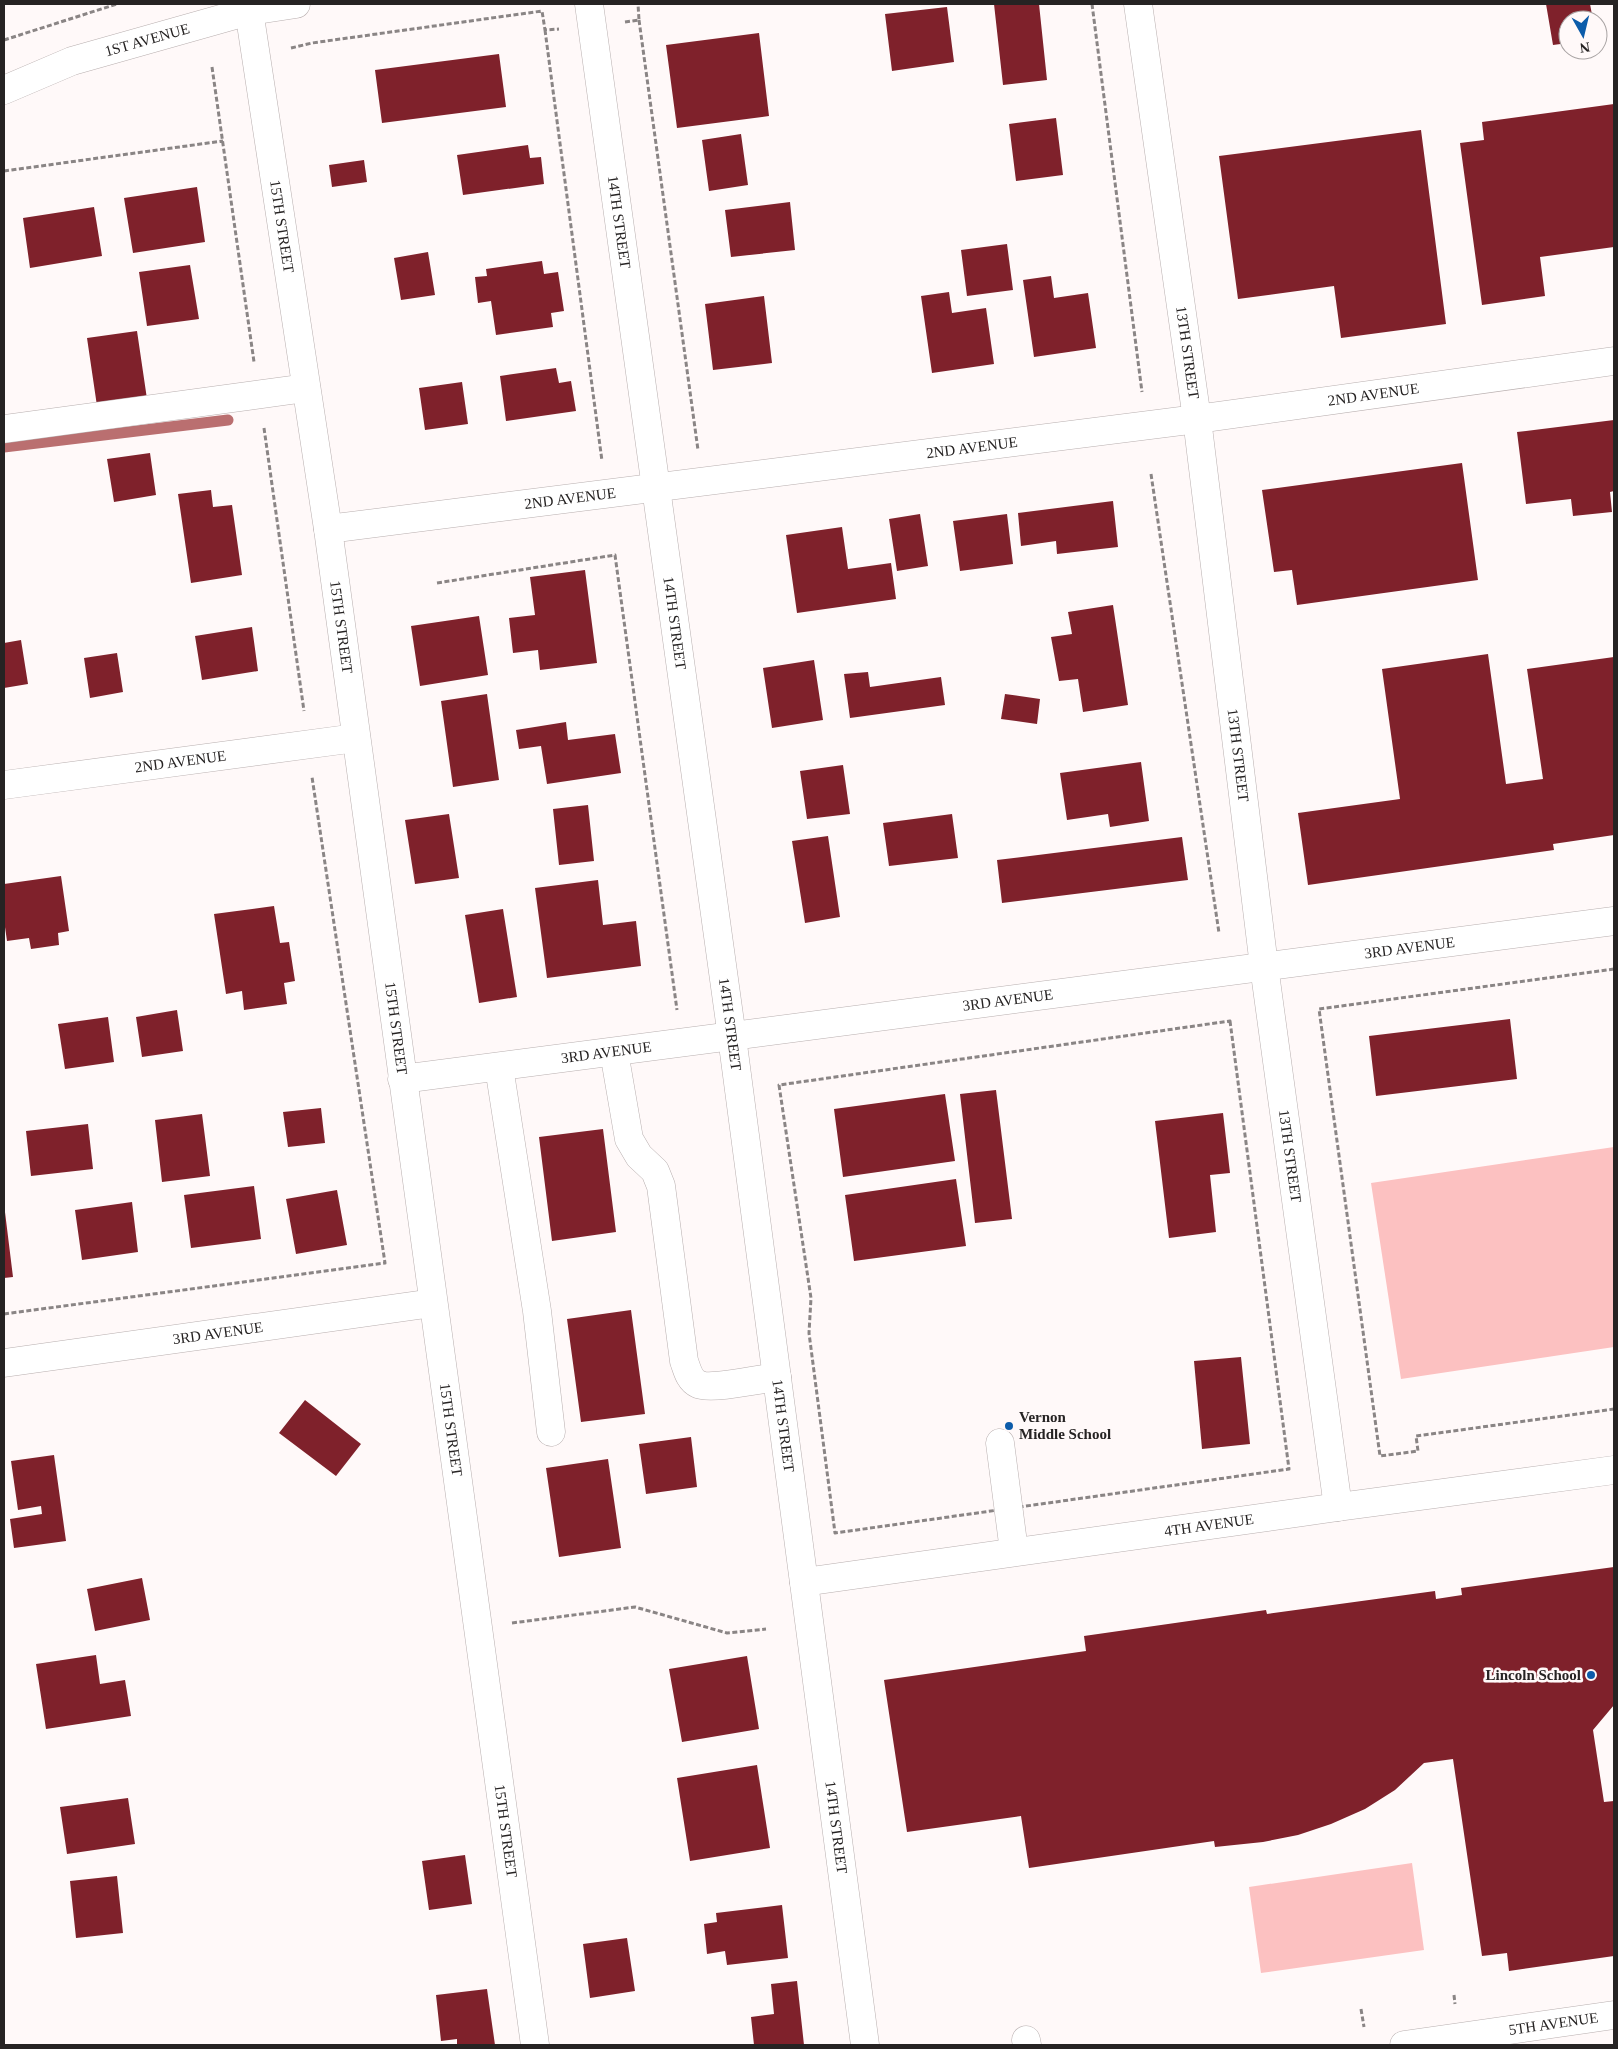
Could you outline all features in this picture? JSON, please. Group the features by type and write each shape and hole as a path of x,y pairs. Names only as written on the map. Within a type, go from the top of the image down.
{"street":[{"name":"1ST AVENUE","path":"4,90 72,61 248,8 296,4"},
{"name":"14TH STREET","path":"589,4 732,1037 865,2045"},
{"name":"13TH STREET","path":"1138,4 1197,418 1264,966 1338,1506"},
{"name":"15TH STREET","path":"248,8 328,529 535,2045"},
{"name":"2ND AVENUE","path":"328,529 1197,418 1614,361"},
{"path":"4,429 306,388"},
{"name":"2ND AVENUE","path":"4,785 356,738"},
{"name":"3RD AVENUE","path":"402,1079 1614,921"},
{"path":"614,1052 629,1139 639,1156 655,1171 661,1186 684,1361 691,1378 698,1385 715,1386 777,1377"},
{"path":"499,1067 537,1311 551,1432"},
{"name":"3RD AVENUE","path":"4,1363 433,1303"},
{"path":"1000,1443 1014,1551"},
{"name":"4TH AVENUE","path":"804,1582 1338,1506 1614,1470"},
{"name":"5TH AVENUE","path":"1408,2045 1614,2014"}],"path":[{"path":"4,40 116,4"},
{"path":"638,4 698,453"},
{"path":"1092,4 1142,393"},
{"path":"291,48 312,43 542,12 602,467"},
{"path":"617,23 639,20"},
{"path":"545,30 566,29"},
{"path":"4,1314 386,1263 212,67"},
{"path":"4,171 223,141"},
{"path":"1151,474 1219,933"},
{"path":"437,583 615,554 678,1013"},
{"path":"1614,969 1319,1009 1380,1456 1418,1451 1416,1436 1614,1409"},
{"path":"1230,1021 1289,1469 1009,1509 834,1534 809,1333 812,1298 779,1085 1230,1021"},
{"path":"511,1623 635,1607 727,1633 766,1630"},
{"path":"1361,2009 1364,2027"}],"shaded area":[{"path":"1614,1147 1614,1347 1401,1379 1371,1183"},
{"path":"1412,1863 1424,1950 1261,1973 1249,1887"}],"building":[{"path":"994,4 1039,4 1047,80 1003,85"},
{"path":"1546,4 1590,4 1591,10 1558,10 1558,44 1553,45"},
{"path":"947,7 954,62 892,71 885,14"},
{"path":"759,33 769,116 677,128 666,45"},
{"path":"499,54 506,107 382,123 375,70"},
{"path":"1614,104 1614,247 1540,257 1545,296 1482,305 1460,143 1484,140 1482,122"},
{"path":"1056,118 1063,175 1016,181 1009,124"},
{"path":"1421,130 1446,324 1341,338 1334,286 1238,299 1219,156"},
{"path":"741,134 748,185 709,191 702,140"},
{"path":"528,145 530,158 541,157 544,184 463,195 457,155"},
{"path":"364,160 367,182 332,187 329,165"},
{"path":"197,187 205,242 133,253 124,198"},
{"path":"790,202 795,250 731,257 725,210"},
{"path":"94,207 102,256 30,268 23,218"},
{"path":"1007,244 1013,290 967,296 961,250"},
{"path":"428,252 435,295 401,300 394,258"},
{"path":"542,261 544,274 558,272 564,311 551,313 553,327 496,335 491,301 478,303 475,277 487,276 486,269"},
{"path":"190,265 199,319 147,326 139,272"},
{"path":"1051,276 1054,298 1088,293 1096,348 1034,357 1023,280"},
{"path":"949,292 952,313 986,308 994,364 932,373 921,296"},
{"path":"764,296 772,363 713,370 705,304"},
{"path":"137,331 147,399 97,406 87,338"},
{"path":"556,368 559,383 571,381 576,411 506,421 500,376"},
{"path":"462,382 468,424 425,430 419,388"},
{"path":"1614,420 1614,491 1610,492 1612,512 1573,516 1571,499 1526,504 1517,432"},
{"path":"150,453 156,495 114,502 107,459"},
{"path":"1462,463 1478,580 1297,605 1292,570 1274,572 1262,490"},
{"path":"211,490 213,507 232,505 242,575 191,583 178,494"},
{"path":"1113,501 1118,547 1057,554 1056,541 1021,546 1018,513"},
{"path":"920,514 928,566 897,571 889,519"},
{"path":"1007,514 1013,564 960,571 953,521"},
{"path":"842,527 848,569 891,563 896,599 797,613 786,535"},
{"path":"585,570 597,663 540,670 538,650 513,653 509,618 535,615 530,577"},
{"path":"1113,605 1128,705 1083,712 1078,679 1059,681 1051,637 1072,634 1068,612"},
{"path":"479,616 488,675 420,686 411,626"},
{"path":"252,627 258,671 202,680 195,636"},
{"path":"21,640 28,684 4,688 4,643"},
{"path":"117,653 123,692 90,698 84,658"},
{"path":"1488,654 1506,784 1543,779 1527,669 1614,657 1614,835 1553,844 1554,850 1308,885 1298,813 1400,799 1382,669"},
{"path":"814,660 823,720 772,728 763,668"},
{"path":"868,672 870,687 941,677 945,705 850,718 844,674"},
{"path":"487,694 499,780 453,787 441,701"},
{"path":"1005,694 1040,699 1037,724 1001,719"},
{"path":"566,722 568,740 615,734 621,773 547,784 541,746 519,749 516,730"},
{"path":"1141,762 1149,821 1110,827 1108,814 1067,820 1060,773"},
{"path":"843,765 850,814 807,819 800,771"},
{"path":"588,805 594,861 559,865 553,809"},
{"path":"449,814 459,878 415,884 405,820"},
{"path":"952,814 958,858 889,866 883,823"},
{"path":"828,836 840,917 805,923 792,841"},
{"path":"1182,837 1188,880 1002,903 997,860"},
{"path":"61,876 69,931 58,933 59,945 31,949 29,938 7,941 4,920 4,884"},
{"path":"598,880 603,925 636,921 641,966 547,978 535,888"},
{"path":"274,906 280,943 289,942 295,981 284,983 287,1004 244,1010 242,991 226,994 214,914"},
{"path":"503,909 517,997 479,1003 465,915"},
{"path":"177,1010 183,1051 142,1057 136,1017"},
{"path":"108,1017 114,1062 65,1069 58,1024"},
{"path":"1510,1019 1517,1079 1376,1096 1369,1036"},
{"path":"996,1090 1012,1219 975,1223 960,1094"},
{"path":"945,1094 955,1161 843,1177 834,1109"},
{"path":"321,1108 325,1143 288,1147 283,1112"},
{"path":"1223,1113 1230,1173 1210,1175 1216,1232 1169,1238 1155,1121"},
{"path":"202,1114 210,1176 162,1182 155,1120"},
{"path":"88,1124 93,1169 31,1176 26,1131"},
{"path":"603,1129 616,1232 552,1241 539,1137"},
{"path":"956,1179 966,1246 854,1261 845,1195"},
{"path":"254,1186 261,1239 191,1248 184,1195"},
{"path":"337,1190 347,1245 296,1254 286,1199"},
{"path":"132,1202 138,1252 82,1260 75,1210"},
{"path":"4,1204 13,1277 4,1278"},
{"path":"631,1310 645,1414 581,1422 567,1319"},
{"path":"1241,1357 1250,1444 1202,1449 1194,1361"},
{"path":"305,1400 361,1444 336,1476 279,1433"},
{"path":"691,1437 697,1487 646,1494 639,1444"},
{"path":"54,1455 66,1541 14,1548 10,1519 42,1514 41,1506 18,1510 11,1461"},
{"path":"608,1459 621,1548 559,1557 546,1468"},
{"path":"1614,1567 1614,1705 1593,1730 1604,1802 1614,1801 1614,1956 1509,1971 1507,1953 1482,1956 1453,1759 1424,1763 1395,1790 1365,1809 1331,1824 1298,1835 1263,1842 1215,1847 1214,1841 1029,1868 1021,1816 907,1832 884,1680 1086,1651 1084,1636 1266,1610 1267,1614 1435,1591 1436,1599 1462,1595 1461,1588"},
{"path":"142,1578 150,1620 95,1631 87,1589"},
{"path":"96,1655 100,1684 125,1680 131,1716 46,1729 36,1664"},
{"path":"747,1656 759,1729 682,1742 669,1669"},
{"path":"757,1765 770,1848 690,1861 677,1778"},
{"path":"128,1798 135,1844 67,1854 60,1807"},
{"path":"465,1855 472,1904 429,1910 422,1861"},
{"path":"117,1876 123,1933 76,1938 70,1881"},
{"path":"782,1905 788,1958 727,1965 725,1951 707,1954 704,1924 717,1922 716,1913"},
{"path":"627,1938 635,1991 590,1998 583,1944"},
{"path":"797,1981 804,2045 754,2045 751,2017 774,2014 771,1984"},
{"path":"487,1989 495,2045 457,2045 457,2039 441,2041 436,1995"}],"waterway":[{"path":"4,447 228,420"}],"place":[{"name":"Vernon Middle School","path":"1009,1426"},
{"name":"Lincoln School","path":"1591,1675"}]}
